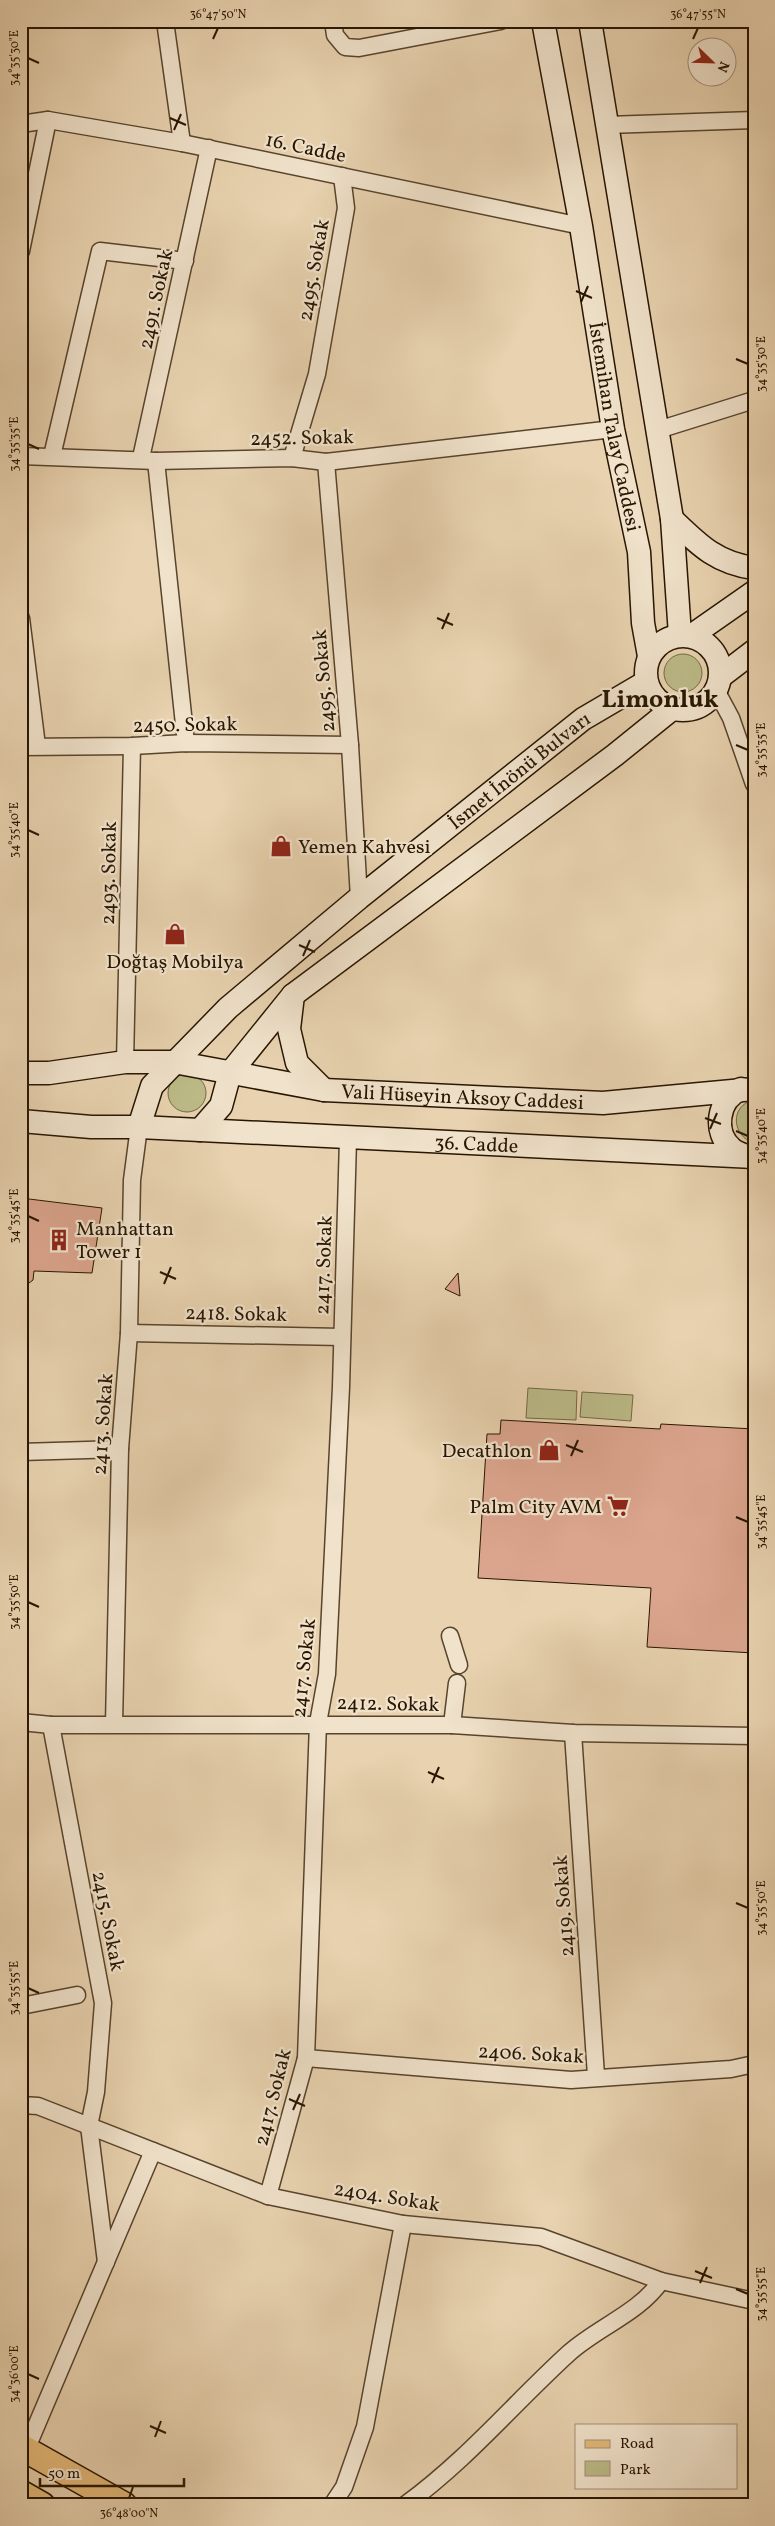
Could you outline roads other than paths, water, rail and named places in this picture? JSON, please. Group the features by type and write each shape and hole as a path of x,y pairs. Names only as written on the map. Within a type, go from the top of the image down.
{"main road":[{"name":"İstemihan Talay Caddesi","path":"543,21 581,226 613,429 639,552 643,623 649,656"},
{"name":"İstemihan Talay Caddesi","path":"590,21 672,519 685,635"},
{"path":"672,519 706,552 740,566 754,568"},
{"path":"754,592 685,635 668,638 656,645 649,656 645,669 646,682 656,698 672,709 685,710 698,707 708,700 718,683 754,651"},
{"path":"685,635 701,640 716,655 718,683"},
{"name":"İsmet İnönü Bulvarı","path":"139,1127 152,1086 228,1008 359,898 583,720 646,682"},
{"path":"21,1121 91,1127 200,1130 221,1106 230,1074 293,995 615,755 672,709"},
{"path":"293,995 289,1029 297,1063 324,1090"},
{"path":"21,1073 50,1073 125,1062 174,1062"},
{"name":"Vali Hüseyin Aksoy Caddesi","path":"174,1062 230,1074 324,1090 603,1103 747,1089"},
{"path":"747,1089 728,1098 722,1108 720,1130 732,1149 752,1157"},
{"name":"36. Cadde","path":"200,1130 348,1139 752,1157"},
{"path":"24,2449 124,2505"},
{"path":"21,2493 42,2505"}],"street":[{"path":"165,21 182,143"},
{"path":"334,21 335,35 345,47 359,48 501,21"},
{"path":"21,251 48,120"},
{"name":"16. Cadde","path":"21,124 48,120 182,143 581,226"},
{"path":"607,125 754,120"},
{"name":"2491. Sokak","path":"186,743 148,460 185,261 209,148"},
{"name":"2495. Sokak","path":"292,458 317,374 346,208 342,176"},
{"path":"52,456 100,251 185,261"},
{"path":"658,430 754,400"},
{"name":"2452. Sokak","path":"21,456 148,460 292,458 326,462 613,429"},
{"name":"2495. Sokak","path":"326,462 350,745 359,898"},
{"path":"21,618 29,746"},
{"path":"718,683 754,784"},
{"name":"2450. Sokak","path":"29,746 132,746 186,743 350,745"},
{"name":"2493. Sokak","path":"125,1062 132,746"},
{"name":"2413. Sokak","path":"114,1724 120,1449 129,1333 132,1180 139,1127"},
{"name":"2417. Sokak","path":"268,2196 306,2058 318,1723 327,1674 342,1337 348,1139"},
{"name":"2418. Sokak","path":"129,1333 342,1337"},
{"path":"21,1452 120,1449"},
{"path":"450,1636 459,1665"},
{"path":"452,1725 457,1683"},
{"name":"2412. Sokak","path":"21,1722 50,1725 318,1723 452,1725 573,1733 754,1736"},
{"name":"2415. Sokak","path":"50,1725 103,2003 96,2092 89,2126 106,2262"},
{"name":"2419. Sokak","path":"573,1733 596,2076"},
{"path":"21,2006 77,1994"},
{"name":"2406. Sokak","path":"306,2058 571,2080 596,2076 731,2069 754,2064"},
{"name":"2404. Sokak","path":"21,2105 38,2106 268,2196 403,2224 541,2236 662,2281 754,2301"},
{"path":"24,2449 153,2151"},
{"path":"332,2505 344,2487 365,2427 403,2224"},
{"path":"405,2505 462,2459 571,2351 652,2295 662,2281"}],"place":[{"name":"Yemen Kahvesi","path":"281,846"},
{"name":"Doğtaş Mobilya","path":"175,934"},
{"name":"Manhattan Tower 1","path":"59,1240"},
{"name":"Decathlon","path":"549,1450"},
{"name":"Palm City AVM","path":"618,1506"}],"district":[{"name":"Limonluk","path":"660,698"}]}
